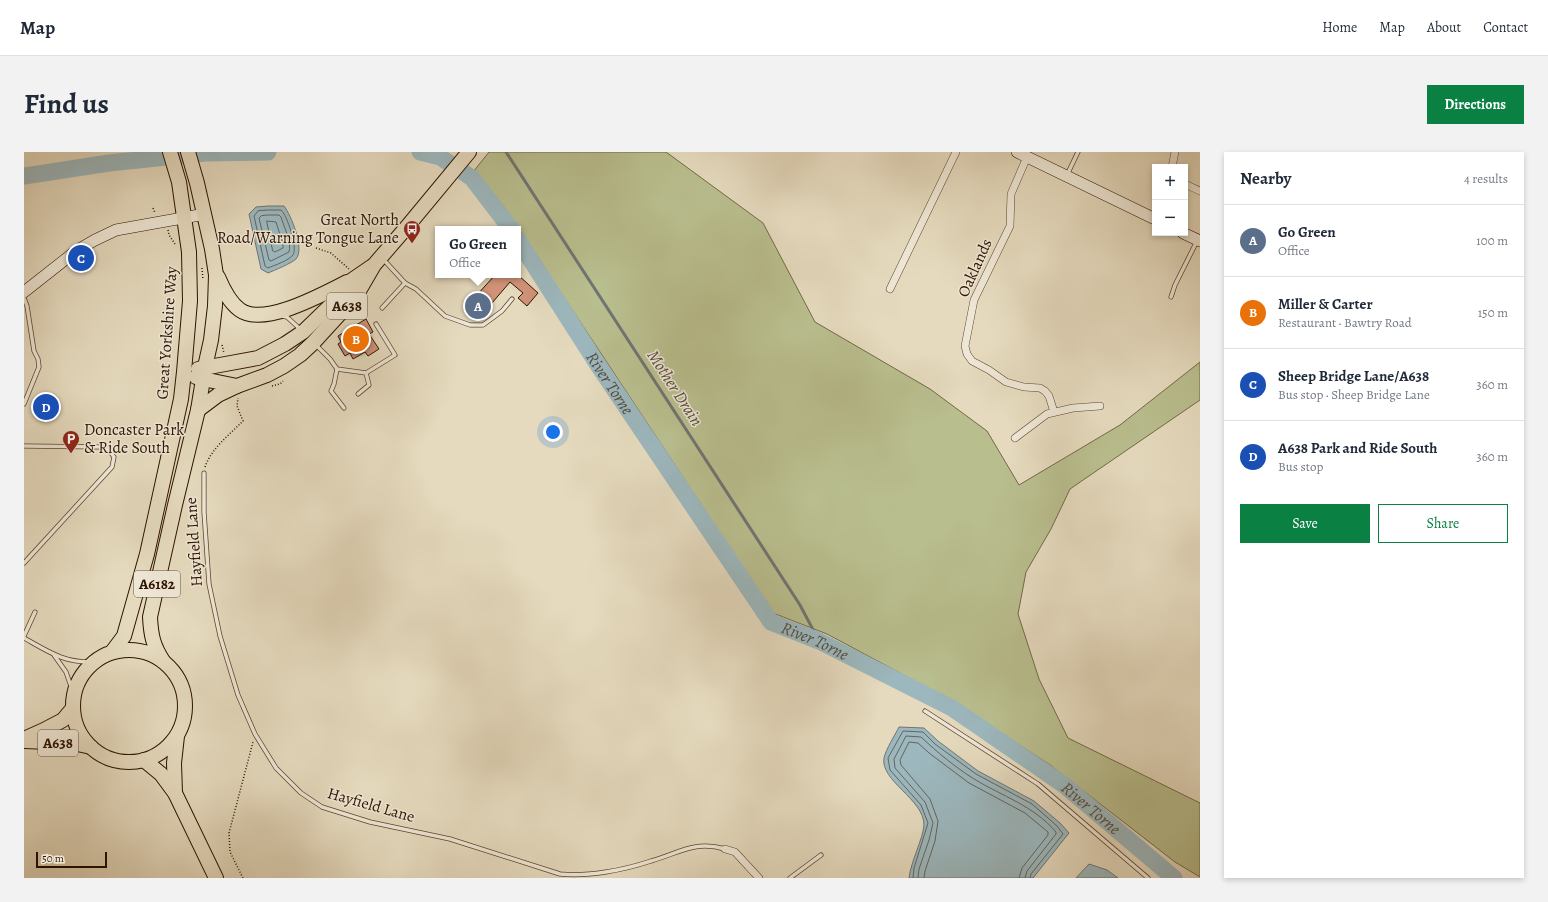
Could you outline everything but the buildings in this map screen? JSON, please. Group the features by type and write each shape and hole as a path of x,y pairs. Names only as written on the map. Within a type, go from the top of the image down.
{"highway":[{"name":"Great Yorkshire Way","path":"112,652 124,636 147,554 181,399 190,301 189,252 179,182 170,152"},
{"name":"A6182","path":"163,661 155,648 150,634 150,617 198,410 212,334 216,275 205,214 188,152"},
{"name":"A638","path":"198,410 218,395 238,390 284,366 300,355 313,343 356,296 378,261 467,154"},
{"name":"A638","path":"184,372 204,373 258,358 285,344 303,332 354,279 378,261"},
{"path":"216,275 232,303 241,311 250,315 275,314 354,279"},
{"name":"A638","path":"204,373 238,390"},
{"path":"139,650 152,654 163,661 179,679 185,702 185,714 182,725 177,736 168,747 157,755 144,760 121,762 100,754 91,747 82,736 75,722 74,701 78,682 85,671 94,662 112,652 139,650"},
{"name":"A638","path":"24,740 63,720 74,701"},
{"path":"175,794 174,763 177,736"},
{"name":"A638","path":"24,740 73,743 91,747"},
{"path":"144,760 161,774 175,794 216,878"}],"main road":[{"path":"1022,154 1152,218"},
{"path":"24,292 76,251 116,230 205,214"},
{"path":"1188,235 1199,240"}],"street":[{"path":"890,289 956,152"},
{"path":"1173,164 1175,152"},
{"name":"Oaklands","path":"1022,154 1011,194 1010,226 974,300 965,346 967,354 972,361 989,370 1006,382 1024,387 1040,388 1045,391 1049,396 1054,412"},
{"path":"1188,185 1200,191"},
{"path":"1015,438 1047,414 1072,408 1100,406"},
{"name":"Hayfield Lane","path":"725,849 735,852 759,878"}],"lane":[{"path":"1067,176 1078,152"},
{"path":"1171,297 1175,285 1199,240"},
{"path":"378,261 405,283 416,289 445,316 470,325 483,325 502,312 512,299"},
{"path":"382,308 405,283"},
{"path":"24,298 27,306 34,351 38,358 38,367 24,404"},
{"path":"275,314 287,318 295,323 330,359 337,369 331,391 344,408"},
{"path":"337,369 366,373 395,355 376,324"},
{"path":"358,394 369,385 366,373"},
{"path":"24,446 103,447 108,449 114,457 112,467 24,563"},
{"name":"Hayfield Lane","path":"204,472 209,584 220,636 238,695 255,734 276,768 301,793 322,807 345,815 370,822 450,839 560,874 575,876 623,868 651,861 693,846 715,846 725,849"},
{"path":"35,612 24,637 54,655 81,662 94,662"},
{"path":"54,655 66,672 74,701"},
{"path":"925,711 1038,784 1148,878"},
{"path":"790,878 821,856"}],"path":[{"path":"316,248 331,254 343,263 354,279"},
{"path":"266,388 280,384 285,379"},
{"path":"204,472 207,461 217,448 243,421 237,406 238,390"},
{"path":"243,878 230,852 229,833 255,734"}],"green space":[{"path":"489,152 666,152 763,223 815,322 930,389 987,431 1019,485 1120,425 1200,362 1200,400 1070,489 1051,529 1026,572 1018,614 1039,679 1068,738 1200,803 1200,877 1175,862 1050,765 956,703 827,634 773,613 521,233 521,226 517,226 502,204 473,172"}],"water":[{"path":"284,206 287,210 296,232 299,248 296,259 268,273 261,269 249,214 256,207"},
{"path":"899,727 924,728 938,741 978,771 1034,801 1060,823 1069,833 1033,878 909,878 922,837 924,825 922,816 917,807 889,775 885,766 885,754"},
{"path":"1089,864 1107,870 1118,878 1076,878"}],"waterway":[{"name":"River Torne","path":"24,176 109,163 205,153 268,152"},
{"name":"River Torne","path":"420,152 440,157 472,178 509,226"},
{"name":"Mother Drain","path":"506,152 800,605 819,641"},
{"name":"River Torne","path":"521,245 598,365 771,622 819,641 952,708 1064,785 1174,878"}],"place":[{"name":"Great North Road/Warning Tongue Lane","path":"412,244"},
{"name":"Sheep Bridge Lane/A638","path":"81,258"},
{"name":"Go Green","path":"478,306"},
{"name":"Miller & Carter","path":"356,339"},
{"name":"A638 Park and Ride South","path":"46,407"},
{"name":"Doncaster Park & Ride South","path":"71,454"}]}
